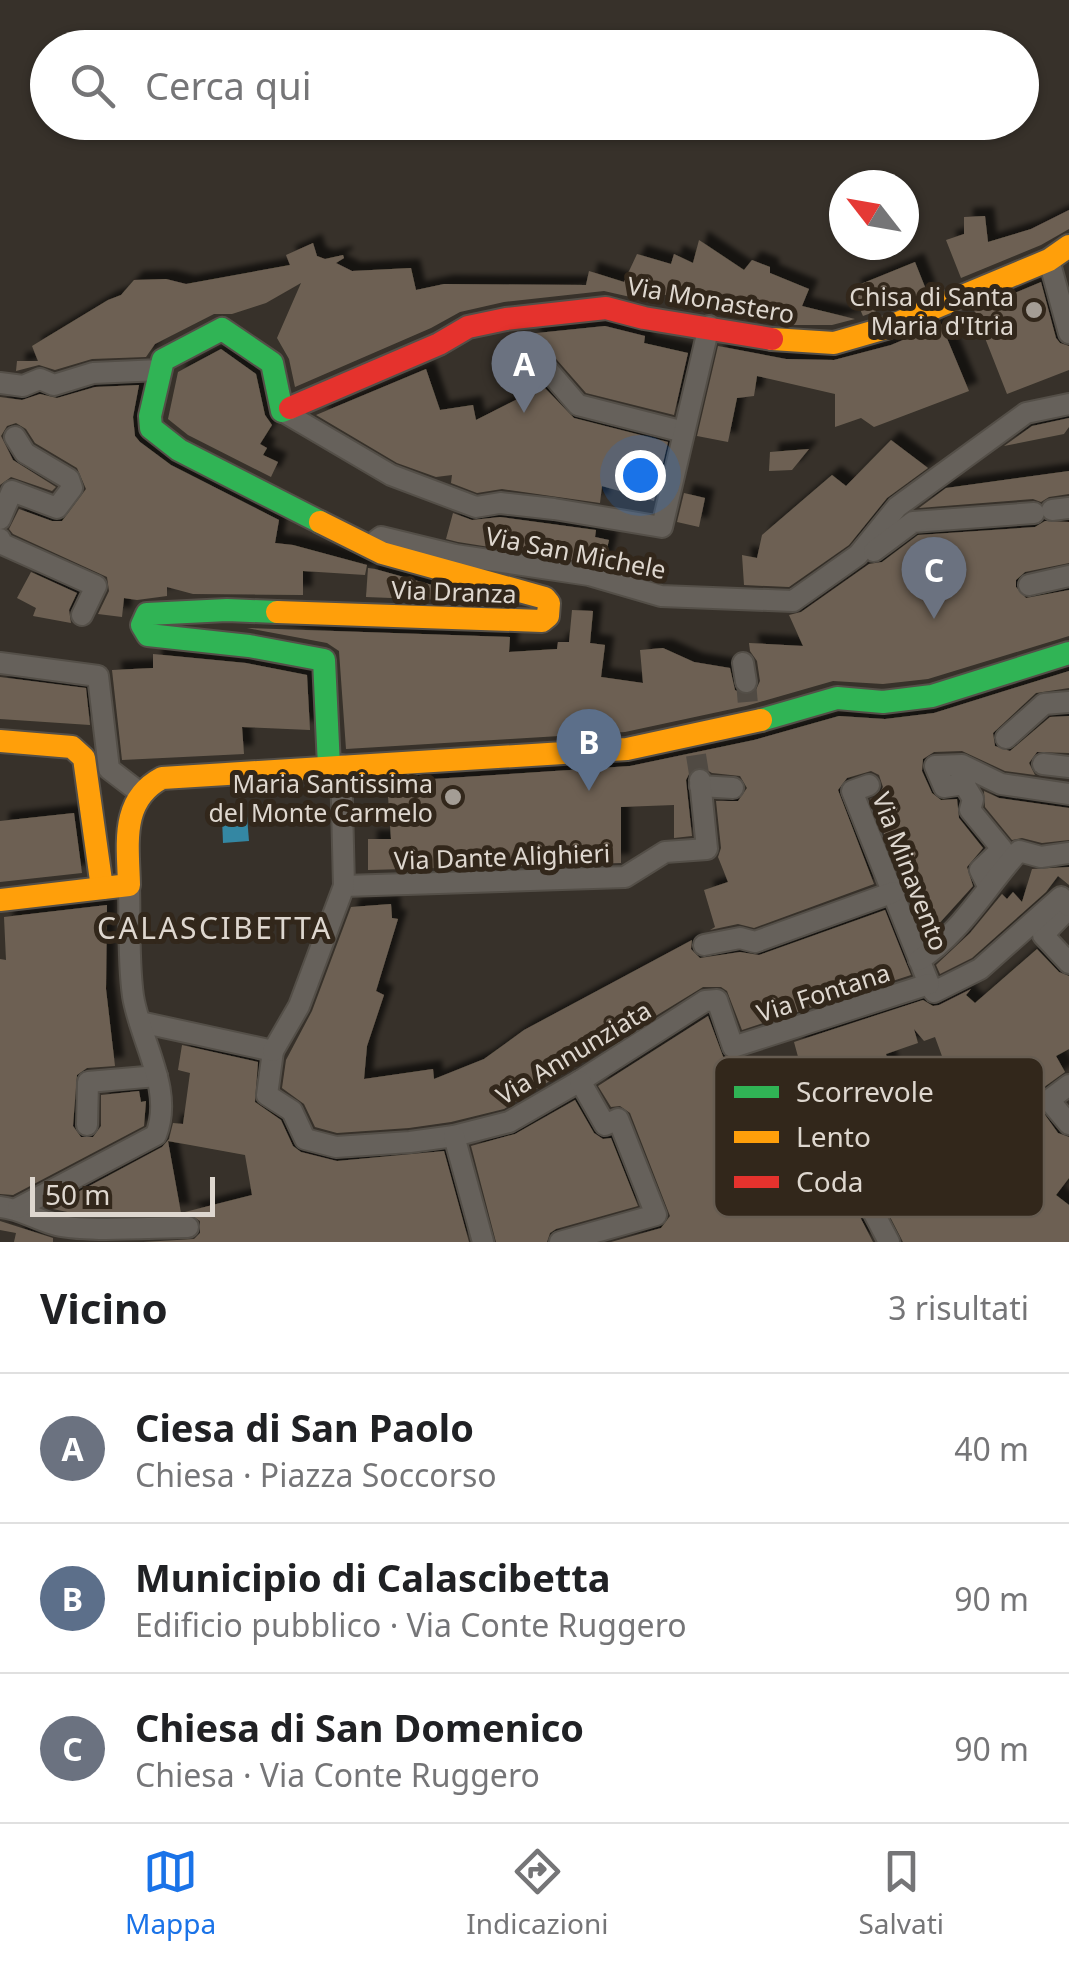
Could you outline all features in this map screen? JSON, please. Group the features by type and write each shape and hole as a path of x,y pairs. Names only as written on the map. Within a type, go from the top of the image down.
{"street":[{"name":"Via Monastero","path":"282,410 438,344 468,327 606,308 789,342 834,343 886,328 1048,260 1069,246"},
{"path":"1048,260 1069,333"},
{"path":"0,383 23,386 40,379 54,385 92,372 160,370 163,360 222,328 272,363 282,410 391,475 476,507 500,503 554,508 662,527 709,326"},
{"path":"540,360 578,405 684,432"},
{"name":"Via Dranza","path":"160,370 151,428 179,450 376,550 545,598 550,608 542,621 227,610 155,611 144,619 143,629 148,635 250,646 324,660 335,766"},
{"name":"Via San Michele","path":"376,550 376,540 381,537 455,554 588,575 660,596 794,601 858,555 897,507 1026,413 1069,404"},
{"path":"0,520 12,491 57,508 72,488 69,479 25,452 14,436"},
{"path":"858,555 875,550 913,522 1052,510"},
{"path":"0,538 2,544 96,586 82,615"},
{"path":"1029,586 1069,576"},
{"path":"9,1208 39,1200 156,1134 162,1120 157,1076 133,997 128,885 130,813 139,792 149,783 162,778 335,766 695,746 749,714 837,698 883,702 932,696 1069,654"},
{"path":"0,663 98,676 108,769 139,792"},
{"path":"1006,738 1044,704 1069,702"},
{"path":"0,741 72,748 84,758 102,888"},
{"path":"1043,764 1069,767"},
{"path":"988,886 980,870 1002,849 970,810 973,798 964,784 944,787 935,766 962,765 1001,784 1069,794"},
{"path":"140,1022 272,1056 299,1006 347,886 335,766"},
{"name":"Via Dante Alighieri","path":"347,886 624,877 666,852 708,849 700,783 733,788"},
{"name":"Via Minavento","path":"869,785 852,791 928,984"},
{"name":"Via Fontana","path":"919,960 942,946 1019,852 1040,857 1069,853"},
{"path":"0,900 128,885"},
{"path":"704,945 740,938 756,942 894,892"},
{"name":"Via Fontana","path":"718,1000 733,1047 928,984 934,992 980,969 1060,897 1069,907"},
{"path":"1069,907 1043,935 1069,963"},
{"name":"Via Annunziata","path":"272,1056 267,1094 292,1111 305,1139 336,1147 454,1136 509,1122 705,1002 718,1000"},
{"path":"87,1124 88,1082 157,1076"},
{"path":"560,1242 656,1215 618,1119 605,1125 580,1081"},
{"path":"1069,1086 1049,1100 1069,1124"},
{"path":"454,1136 482,1242"},
{"path":"9,1208 53,1224 188,1227"},
{"path":"876,1217 889,1242"}],"water":[{"path":"247,816 249,841 223,843 222,818"}],"building":[{"path":"1069,210 1069,229 1041,245 961,278 946,240 964,234 964,217 985,216 988,242 1031,229"},
{"path":"699,240 744,270 752,260 770,267 770,273 809,289 802,306 855,319 832,325 791,325 705,308 650,290 648,301 604,291 504,302 460,312 295,387 289,359 277,338 301,283 266,303 232,314 214,314 155,344 146,357 92,359 55,370 39,365 16,371 17,361 38,361 32,346 121,295 134,280 166,279 186,284 290,265 286,255 313,243 317,256 325,259 343,255 336,263 352,271 411,268 416,290 444,284 586,285 589,271 624,282 637,254 671,264 674,254 693,263"},
{"path":"915,262 927,292 863,316 851,288"},
{"path":"1041,282 1056,338 1069,346 1069,370 1007,394 974,310"},
{"path":"941,324 969,391 874,427 861,418 835,427 835,394 757,376 754,396 737,398 728,442 697,436 718,346 786,359 834,360 891,345"},
{"path":"605,326 645,336 644,343 688,353 674,415 586,393 550,352 538,348 527,334"},
{"path":"221,349 256,374 265,415 272,425 260,444 267,448 263,455 278,462 271,477 188,435 168,419 178,372"},
{"path":"426,369 440,410 473,405 476,420 543,386 574,418 668,442 654,501 602,486 600,503 502,489 477,493 451,483 452,475 436,477 397,463 316,415"},
{"path":"139,385 133,417 135,436 140,442 171,465 279,520 275,543 367,565 365,575 303,571 303,595 193,594 167,587 167,596 124,598 122,617 98,614 109,591 107,577 9,529 19,509 62,521 86,489 77,468 35,443 26,429 16,423 7,426 1,436 13,460 56,487 52,491 11,477 0,485 0,397 22,400 40,394 57,398 95,387"},
{"path":"1069,418 1064,434 1004,446 1032,426"},
{"path":"891,440 928,468 887,498 849,545 789,587 744,585 742,555 757,558 762,535 832,475 846,486"},
{"path":"809,449 792,470 769,471 770,452"},
{"path":"1069,471 1069,494 1041,502 1033,499 919,508 946,488"},
{"path":"684,493 705,498 699,527 677,522"},
{"path":"453,513 472,520 500,517 596,530 595,537 609,540 603,565 446,539"},
{"path":"1045,521 1069,522 1069,563 1025,572 1016,580 1016,587 1026,598 1069,590 1069,636 928,679 883,684 833,681 746,706 625,732 346,749 339,651 327,643 247,628 510,637 509,652 557,649 558,642 569,642 572,610 593,611 590,643 605,645 601,677 643,683 640,650 663,648 694,662 730,668 735,690 747,696 755,692 760,681 749,643 803,646 789,615 801,612 869,564 882,562 918,535 1035,527"},
{"path":"368,568 375,569 493,602 366,597"},
{"path":"31,572 77,593 69,610 71,623 33,616 36,608 17,598"},
{"path":"153,654 246,663 307,675 310,730 242,727 244,754 122,760 112,670 153,668"},
{"path":"1069,671 1069,688 1036,693 993,733 995,746 1010,751 1050,717 1069,716 1069,753 1037,752 1029,763 1035,775 1005,771 962,751 934,752 923,759 922,771 932,793 941,800 957,799 959,818 983,848 967,867 973,886 926,938 870,799 879,795 883,787 879,775 871,771 847,778 838,790 874,884 754,928 738,924 710,930 715,927 704,890 728,882 718,857 721,848 716,801 738,801 747,788 740,776 712,773 700,766 691,770 686,780 692,836 674,838 674,805 621,807 621,863 368,870 368,839 391,839 387,782 630,766 754,740 839,716 885,719 934,713"},
{"path":"0,677 86,688 90,725 0,719"},
{"path":"984,791 999,798 1069,808 1069,840 1012,840 985,807"},
{"path":"74,813 82,873 0,882 0,821"},
{"path":"1069,867 1069,885 1058,876 1046,892 972,958 940,974 936,965 970,933 1002,894 1007,899 1013,892 1022,902 1032,869"},
{"path":"391,904 392,918 398,919 376,991 384,995 367,1046 364,1079 433,1069 434,1079 484,1059 524,1030 692,940 691,949 700,958 740,952 759,955 885,910 911,975 742,1030 727,991 703,987 504,1109 409,1128 337,1133 315,1127 304,1104 282,1088 286,1060 312,1011 351,907"},
{"path":"107,905 106,989 115,1066 87,1068 77,1075 73,1126 81,1137 93,1137 101,1126 101,1095 139,1091 141,1102 146,1101 144,1126 13,1195 0,1194 0,959 6,960 4,917"},
{"path":"1037,949 1059,972 1069,976 1069,1049 1056,1056 1065,1072 1044,1087 1044,1057 942,1057 935,1037 924,1041 914,1029 918,1043 886,1054 887,1057 798,1057 794,1042 923,1000 939,1005 971,989 966,995 975,1003"},
{"path":"708,1016 723,1057 714,1057 714,1217 860,1217 873,1242 611,1242 661,1228 670,1216 630,1113 620,1106 611,1107 598,1086"},
{"path":"182,1045 258,1062 255,1102 281,1120 293,1146 301,1152 337,1161 444,1151 469,1242 143,1242 194,1239 200,1233 200,1221 188,1213 82,1215 48,1208 162,1147 169,1139 173,1123 183,1124 190,1073 178,1070","holes":["168,1141 245,1155 252,1195 181,1213"]},
{"path":"575,1100 594,1133 603,1139 611,1138 638,1206 556,1229 547,1242 496,1242 471,1146 515,1134"},
{"path":"1044,1114 1058,1133 1069,1137 1069,1178 1056,1195 1069,1205 1069,1242 903,1242 890,1217 1044,1217"},
{"path":"0,1221 53,1238 53,1242 14,1242 16,1233 0,1230"}],"tunnel":[{"path":"746,682 748,705"},
{"path":"696,755 700,780"}],"traffic: fast":[{"path":"290,408 282,411 272,363 222,329 163,360 150,416 151,428 179,450 320,522"},
{"path":"277,612 147,614 142,625 148,635 249,646 324,660 329,766"},
{"path":"761,720 837,698 883,702 932,696 1069,653"}],"traffic: slow":[{"path":"772,339 834,343 886,328 1049,260 1069,246"},
{"path":"277,612 542,621 548,616 549,603 545,598 382,553 320,522"},
{"path":"0,900 129,885 128,839 133,811 148,787 162,778 627,749 761,720"},
{"path":"0,741 72,747 84,758 102,888"}],"traffic: jam":[{"path":"290,408 439,344 468,327 506,319 606,308 772,339"}],"place":[{"name":"Chisa di Santa Maria d'Itria","path":"1034,310"},
{"name":"Ciesa di San Paolo","path":"524,413"},
{"name":"Chiesa di San Domenico","path":"934,619"},
{"name":"Municipio di Calascibetta","path":"589,791"},
{"name":"Maria Santissima del Monte Carmelo","path":"453,797"}],"district":[{"name":"CALASCIBETTA","path":"215,927"}]}
